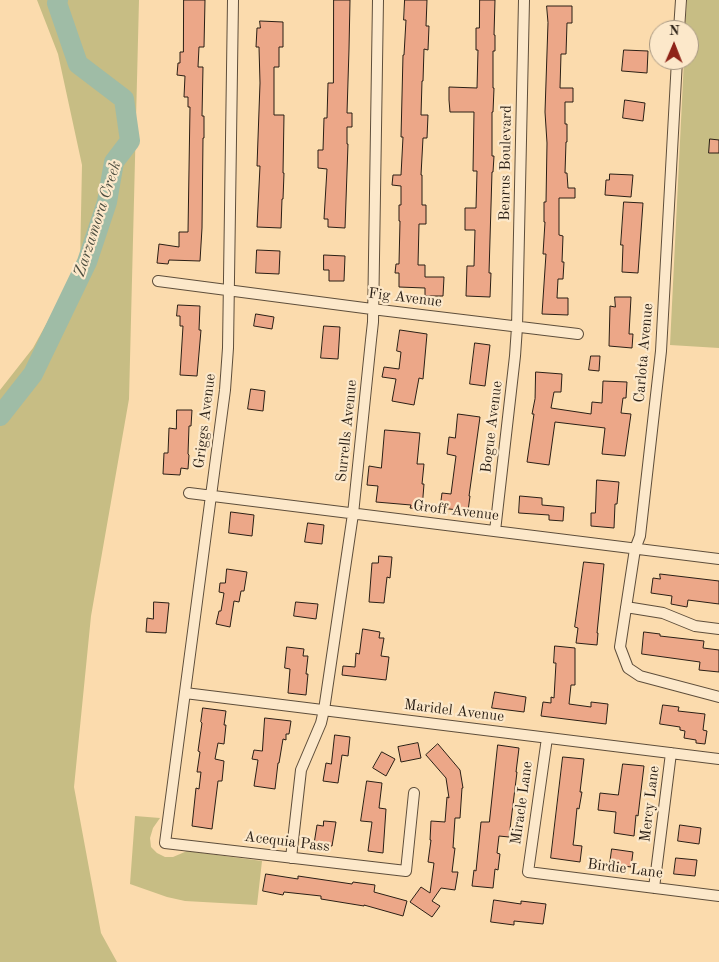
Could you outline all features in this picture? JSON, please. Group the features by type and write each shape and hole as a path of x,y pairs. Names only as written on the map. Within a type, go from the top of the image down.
{"street":[{"name":"Griggs Avenue","path":"166,843 225,390 228,348 233,0"},
{"name":"Surrells Avenue","path":"290,858 301,770 321,723 324,710 354,514 373,322 378,0"},
{"name":"Benrus Boulevard","path":"517,327 524,0"},
{"path":"680,20 681,0"},
{"name":"Carlota Avenue","path":"676,70 661,350 640,536 635,549 620,647 628,668 640,676 719,697"},
{"name":"Fig Avenue","path":"158,281 578,334"},
{"name":"Bogue Avenue","path":"494,531 517,327"},
{"name":"Groff Avenue","path":"189,493 719,560"},
{"path":"626,608 663,613 695,626 719,629"},
{"name":"Maridel Avenue","path":"185,693 719,759"},
{"name":"Miracle Lane","path":"528,872 547,738"},
{"name":"Mercy Lane","path":"654,888 671,753"},
{"name":"Acequia Pass","path":"166,843 406,871 414,793"},
{"name":"Birdie Lane","path":"528,872 719,896"}],"shaded area":[{"path":"37,0 139,0 129,399 91,616 74,787 101,933 117,962 0,962 0,390 33,348 80,263 82,165 58,54"},
{"path":"687,0 719,0 719,348 670,345 684,70 699,70 699,20 686,20"},
{"path":"135,816 160,818 153,828 150,838 151,847 165,857 173,857 187,851 262,861 257,905 185,901 130,884"}],"building":[{"path":"184,0 205,0 204,47 199,47 198,67 203,67 202,116 204,116 200,261 169,260 168,264 157,263 159,244 179,247 179,232 188,232 190,107 188,107 188,97 184,97 185,76 177,75 180,52 183,52"},
{"path":"334,0 350,0 347,113 352,113 352,127 347,127 345,228 328,227 328,219 324,219 327,169 318,168 318,150 323,150 324,118 327,118 328,83 333,83"},
{"path":"405,0 427,0 426,26 429,26 428,50 424,49 421,115 428,115 427,138 423,138 421,175 422,205 426,205 426,224 419,224 418,265 425,265 425,277 444,277 443,296 425,296 425,288 399,287 399,273 395,273 396,264 399,264 399,205 401,205 401,186 392,185 393,175 401,175"},
{"path":"480,0 495,0 492,112 492,156 494,156 489,273 491,273 490,297 466,296 467,266 474,266 475,230 465,230 465,208 476,208 477,171 473,171 474,112 450,112 449,100 449,87 477,88 478,50 476,50 476,28 479,28"},
{"path":"547,6 572,6 572,23 567,23 566,54 561,54 560,88 573,88 573,102 565,102 567,142 565,173 567,173 568,188 575,188 575,198 559,198 559,235 563,236 562,262 564,262 563,279 558,279 557,298 568,298 568,315 542,314 546,254 543,254 547,143 545,112"},
{"path":"260,21 283,22 283,47 279,47 279,67 274,67 274,115 284,115 284,173 281,228 257,227 260,166 257,166 260,83 259,47 256,47 257,28 260,28"},
{"path":"624,50 648,51 647,73 622,71"},
{"path":"625,100 645,103 643,121 623,118"},
{"path":"710,139 719,140 719,153 709,153"},
{"path":"610,174 633,175 631,197 605,195 606,180 609,180"},
{"path":"624,202 643,203 638,273 622,272 623,245 621,245"},
{"path":"257,250 280,251 279,274 256,273"},
{"path":"324,255 345,256 344,281 329,281 329,270 324,270"},
{"path":"615,297 631,297 629,334 633,334 632,348 609,346 610,306 615,307"},
{"path":"178,305 200,306 199,330 201,330 197,376 180,375 183,326 180,326 180,316 177,316"},
{"path":"256,314 274,317 272,329 254,326"},
{"path":"324,326 340,327 338,359 321,358"},
{"path":"400,330 427,334 423,379 419,378 414,405 392,401 396,379 382,377 384,367 399,369 401,352 397,351"},
{"path":"475,343 490,345 485,386 470,384"},
{"path":"591,356 600,356 599,371 589,370"},
{"path":"536,372 562,374 561,392 554,392 551,408 591,414 592,402 602,403 603,381 627,382 626,398 623,398 621,413 631,414 625,456 602,454 605,428 555,422 549,465 527,462 534,414 532,414 535,399"},
{"path":"251,389 265,391 263,411 248,409"},
{"path":"177,410 192,410 191,426 189,426 188,469 181,468 180,475 163,474 164,453 168,453 169,428 176,429"},
{"path":"458,414 480,417 468,511 440,508 442,493 451,494 456,456 447,454 449,437 455,438"},
{"path":"385,430 420,433 417,464 424,464 422,509 410,508 411,505 376,502 378,486 367,485 369,466 381,468"},
{"path":"597,480 619,482 617,504 615,504 614,528 591,526 591,513 595,513"},
{"path":"520,496 542,498 542,505 564,507 563,521 549,520 549,515 519,513"},
{"path":"231,512 254,515 252,536 229,533"},
{"path":"308,523 324,525 322,544 305,542"},
{"path":"379,556 392,557 390,578 387,577 384,603 369,602 372,563 378,563"},
{"path":"584,562 604,564 597,645 576,643 578,628 575,627"},
{"path":"227,569 247,572 244,591 241,591 239,602 234,601 230,627 216,624 219,611 221,611 224,593 219,592 220,583 225,583"},
{"path":"660,574 719,581 719,604 688,600 687,607 671,604 672,596 651,593 653,578 660,579"},
{"path":"154,602 169,603 166,633 146,632 147,618 153,619"},
{"path":"296,602 318,604 316,619 294,616"},
{"path":"363,629 380,632 379,638 384,638 381,656 389,657 386,680 342,675 343,666 355,667 356,653 359,654"},
{"path":"644,632 660,634 660,636 704,641 703,648 719,650 719,672 699,670 700,662 642,654"},
{"path":"555,646 575,648 575,685 571,685 569,704 591,707 591,702 608,704 606,724 541,716 543,702 551,703 551,697 554,698"},
{"path":"287,647 304,649 303,656 308,656 306,695 288,693 290,669 285,668"},
{"path":"495,692 526,697 524,712 492,708"},
{"path":"663,705 679,707 678,711 705,714 703,730 707,731 705,744 696,743 696,740 684,738 685,731 680,730 680,727 660,724"},
{"path":"203,708 226,711 224,744 218,743 215,759 224,761 222,781 218,781 212,829 192,826 196,788 199,789 201,772 197,772"},
{"path":"265,718 291,721 289,734 286,734 286,740 283,739 275,789 254,786 258,760 252,759 254,750 262,751"},
{"path":"335,735 350,737 348,756 342,755 338,783 323,781 326,763 331,764"},
{"path":"418,743 421,758 401,762 398,747"},
{"path":"438,744 460,770 463,788 460,818 455,818 453,848 455,848 452,872 458,872 455,890 441,888 432,901 440,906 432,917 410,902 421,887 430,893 434,863 428,862 431,821 445,822 447,797 449,798 446,778 426,755"},
{"path":"498,745 519,748 509,837 499,836 497,853 500,854 498,870 495,869 493,888 472,886 474,870 476,871 481,822 489,822"},
{"path":"382,752 395,759 386,776 373,768"},
{"path":"563,757 584,759 580,792 582,792 579,809 577,808 573,845 582,846 580,862 551,858"},
{"path":"623,764 644,766 634,836 614,833 616,812 598,810 600,793 618,795"},
{"path":"367,781 382,783 379,808 386,809 383,853 368,851 372,822 361,821"},
{"path":"324,821 336,822 332,846 314,844 317,825 323,826"},
{"path":"680,825 701,828 699,844 678,841"},
{"path":"612,849 633,852 631,867 610,864"},
{"path":"676,858 697,860 695,876 674,874"},
{"path":"266,874 298,879 298,876 352,884 353,882 375,885 374,892 407,901 403,916 364,905 321,899 321,896 284,892 283,895 263,891"},
{"path":"494,900 521,904 521,901 546,904 543,924 514,921 514,925 491,922"}],"waterway":[{"name":"Zarzamora Creek","path":"0,416 33,374 87,262 107,202 114,162 130,141 124,99 78,64 57,3 58,0"}]}
